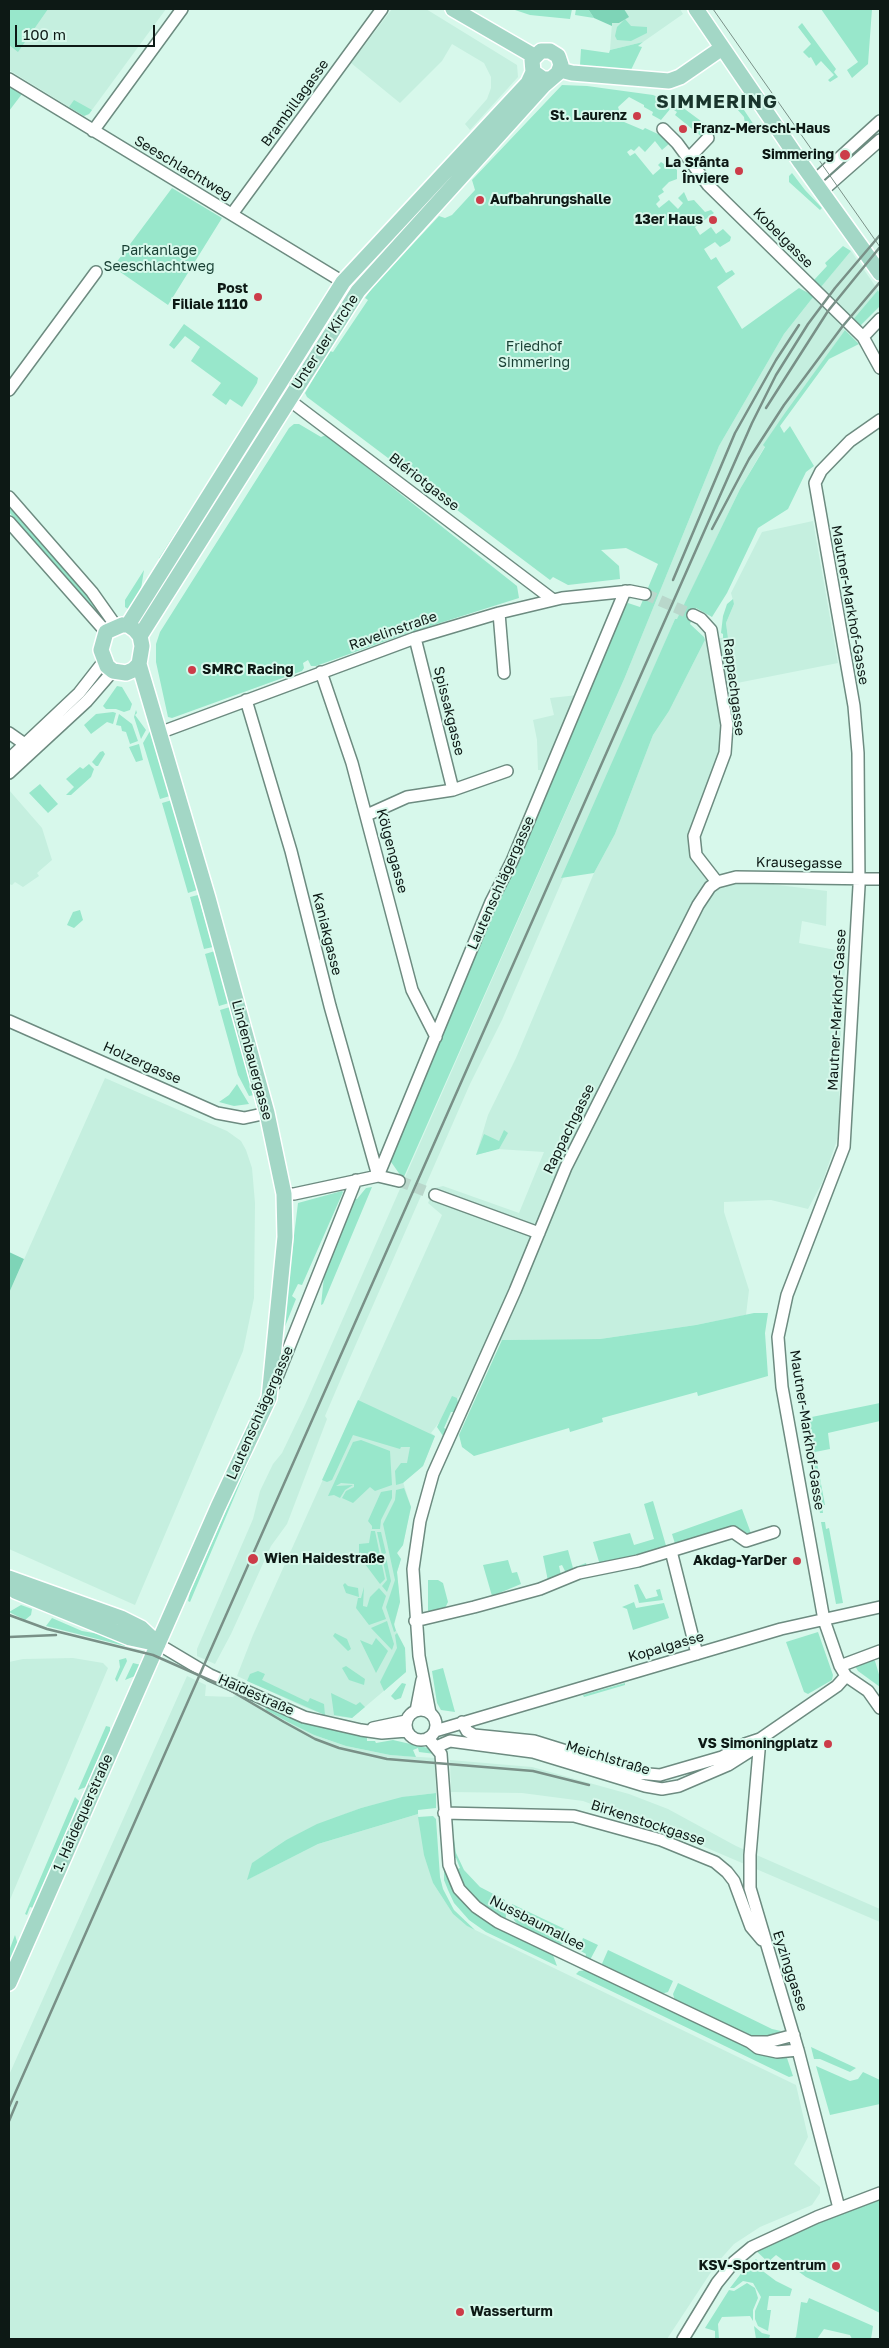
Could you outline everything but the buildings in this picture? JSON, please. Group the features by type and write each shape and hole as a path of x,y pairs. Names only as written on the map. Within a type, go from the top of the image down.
{"main road":[{"path":"453,9 522,51 533,64 539,78 555,74 572,73 669,81 680,77 722,48"},
{"path":"696,9 817,186 880,273"},
{"path":"533,64 541,51 550,51 558,56 555,74"},
{"name":"Unter der Kirche","path":"114,668 101,650 276,390 343,282 528,83 533,64"},
{"name":"Unter der Kirche","path":"140,636 358,291 555,74"},
{"path":"114,668 133,670 139,664 142,646 140,636 117,628"},
{"name":"Lindenbauergasse","path":"139,664 208,898 267,1113 284,1194 285,1237 269,1398"},
{"name":"Lindenbauergasse","path":"114,668 158,732"},
{"name":"Lautenschlägergasse","path":"158,1644 269,1398"},
{"name":"Haidestraße","path":"9,1578 121,1618 141,1628 158,1644"},
{"name":"Haidestraße","path":"9,1587 59,1610 130,1638 158,1644"},
{"name":"1. Haidequerstraße","path":"9,1982 158,1644"}],"street":[{"path":"93,131 182,9"},
{"name":"Brambillagasse","path":"232,214 382,9"},
{"name":"Seeschlachtweg","path":"9,79 343,282"},
{"path":"817,186 880,121"},
{"name":"Kobelgasse","path":"663,129 689,158 708,185 863,337 880,368"},
{"path":"689,158 708,138"},
{"path":"817,186 880,140"},
{"path":"9,390 96,272"},
{"path":"863,337 880,319"},
{"name":"Blériotgasse","path":"276,390 552,599"},
{"name":"Mautner-Markhof-Gasse","path":"843,1671 824,1620 782,1387 778,1337 787,1295 844,1147 860,879 857,742 854,706 815,483 821,471 850,441 880,420"},
{"path":"9,497 92,592 117,628"},
{"path":"9,522 117,628"},
{"name":"Ravelinstraße","path":"158,732 415,638 499,613 552,599 625,591 645,594"},
{"name":"Lautenschlägergasse","path":"378,1176 491,902 512,861 625,591"},
{"path":"499,613 504,673"},
{"name":"Rappachgasse","path":"433,1730 428,1695 422,1680 413,1591 415,1547 433,1474 566,1167 698,905 710,887 717,882 696,856 694,836 725,753 727,725 711,630 701,618 693,615"},
{"name":"Spissakgasse","path":"415,638 453,790"},
{"path":"9,759 79,693 114,668"},
{"path":"9,774 87,701 114,668"},
{"name":"Kölgengasse","path":"321,672 352,763 367,815 412,990 436,1037"},
{"name":"Kaniakgasse","path":"246,700 290,851 330,1006 378,1176"},
{"path":"9,734 25,743 34,752"},
{"path":"367,815 407,797 453,790 507,770"},
{"name":"Krausegasse","path":"717,882 736,877 880,879"},
{"name":"Holzergasse","path":"9,1021 217,1113 244,1118 267,1113"},
{"path":"284,1194 294,1194 378,1176 399,1181"},
{"name":"Lautenschlägergasse","path":"269,1398 356,1180"},
{"path":"435,1195 539,1233"},
{"path":"415,1621 474,1607 540,1588 579,1573 638,1561 733,1532 746,1541 774,1532"},
{"path":"672,1551 696,1654"},
{"name":"Kopalgasse","path":"433,1730 696,1654 880,1607"},
{"name":"Haidestraße","path":"158,1644 210,1674 280,1707 318,1721 382,1733 407,1726"},
{"name":"Meichlstraße","path":"462,1722 467,1731 474,1735 534,1741 648,1775 660,1775 714,1759 760,1739 837,1686 843,1671 880,1650"},
{"path":"843,1671 868,1691 880,1708"},
{"name":"Rappachgasse","path":"416,1711 422,1680"},
{"path":"416,1711 433,1730 418,1740 407,1726 416,1711"},
{"name":"Meichlstraße","path":"433,1730 450,1741 534,1752 644,1786 662,1789 679,1786 728,1765 750,1751 760,1739"},
{"name":"Nussbaumallee","path":"433,1730 441,1754 444,1813 450,1865 453,1878 467,1899 486,1915 767,2051 798,2050"},
{"name":"Eyzinggasse","path":"760,1739 750,1854 750,1888 794,2035 839,2208"},
{"name":"Birkenstockgasse","path":"444,1813 574,1816 661,1840 715,1862 727,1872 734,1881 751,1927 765,1943"},
{"name":"Nussbaumallee","path":"750,2042 768,2042 794,2035"},
{"path":"683,2339 711,2292 734,2262 764,2240 839,2208 880,2194"}],"shaded area":[{"path":"9,9 166,9 89,114 84,116 9,70"},
{"path":"392,9 426,9 517,65 518,77 470,130 465,124 487,99 491,88 491,77 484,63 452,44 442,61 400,103 351,63"},
{"path":"624,9 680,9 683,14 643,42 610,50 612,23 619,23 628,17"},
{"path":"851,251 878,290 851,322 820,288"},
{"path":"814,296 845,330 764,445 740,489 677,620 675,619 502,1020 470,1084 349,1360 325,1416 327,1419 287,1524 271,1546 231,1634 215,1664 197,1656 197,1649 253,1519 260,1491 273,1464 282,1453 305,1405 625,677 719,446 784,334"},
{"path":"813,521 838,663 737,683 725,753 694,836 713,877 827,891 826,926 802,921 799,943 846,952 840,1049 839,1127 836,1143 822,1183 808,1209 771,1200 724,1202 724,1212 749,1290 746,1315 696,1325 600,1339 502,1340 431,1433 435,1436 423,1466 403,1482 411,1507 403,1545 397,1553 401,1559 397,1572 400,1602 394,1626 405,1648 406,1672 352,1718 325,1715 237,1676 253,1635 442,1215 428,1203 435,1188 443,1186 519,1213 544,1152 497,1149 476,1155 488,1115 516,1058 594,873 615,834 653,735 669,711 705,640 728,637 726,623 734,604 731,593 762,532"},
{"path":"578,695 547,770 538,770 537,740 533,720 554,715 550,698"},
{"path":"9,790 42,828 52,860 37,873 39,876 23,887 15,882 12,885 9,884"},
{"path":"105,1078 227,1131 241,1141 252,1168 255,1203 254,1298 243,1351 135,1605 9,1549 9,1293"},
{"path":"73,1658 103,1663 108,1668 9,1902 9,1662 23,1659"},
{"path":"187,1676 206,1685 205,1696 233,1697 237,1693 314,1735 346,1746 390,1755 435,1758 436,1793 411,1796 361,1808 323,1823 286,1840 254,1862 248,1879 318,1844 418,1814 433,1883 453,1914 467,1926 796,2085 808,2137 794,2164 820,2187 820,2193 812,2205 760,2227 734,2244 717,2263 667,2339 9,2339 9,2075"},
{"path":"450,1760 532,1767 629,1794 668,1809 736,1846 880,1909 880,1922 686,1839 583,1801 522,1793 451,1792"}],"green space":[{"path":"9,9 48,9 18,52 9,45"},
{"path":"512,9 572,9 570,19 530,15"},
{"path":"576,9 588,9 594,18 575,15"},
{"path":"588,9 624,9 629,17 619,23 612,23 612,26 594,18"},
{"path":"821,9 872,9 868,64 852,78 847,70 858,62"},
{"path":"625,19 631,26 647,27 647,33 631,41 617,40 615,36 617,27"},
{"path":"802,23 836,69 834,72 838,77 830,82 828,80 834,75 821,61 816,66 811,57 809,58 803,52 811,44 798,27"},
{"path":"643,42 638,46 642,47 631,70 580,65 581,49 609,53 610,50"},
{"path":"9,79 25,90 9,111"},
{"name":"Friedhof Simmering","path":"562,85 587,86 653,95 682,107 709,127 702,137 675,115 677,112 671,108 661,120 652,115 653,112 644,107 644,105 629,97 618,107 620,113 617,119 643,130 645,128 660,135 670,143 662,150 655,141 645,152 639,146 634,151 631,149 627,152 630,156 635,153 653,175 661,168 658,165 661,162 664,164 668,160 677,170 677,179 669,182 662,189 664,192 658,196 660,200 656,204 659,208 669,200 678,209 683,203 678,198 684,192 688,201 694,200 705,212 711,210 714,213 695,227 700,235 711,227 716,234 723,229 731,237 730,241 720,247 715,242 704,249 711,260 716,257 726,273 732,270 735,274 717,287 742,329 799,288 814,296 784,334 719,446 625,677 403,1179 389,1159 494,905 625,605 628,603 640,607 658,564 626,548 601,550 619,566 620,579 568,585 553,577 550,580 307,397 305,393 330,351 333,352 368,300 365,298 372,288 439,216 445,218 452,215 475,190 472,180"},
{"path":"529,89 295,379 290,376 345,289"},
{"path":"74,100 92,110 84,116 69,107"},
{"path":"740,104 754,125 746,132 744,117 737,109"},
{"path":"792,173 822,208 820,210 789,182 789,176"},
{"name":"Parkanlage Seeschlachtweg","path":"172,188 222,218 168,305 113,267"},
{"path":"843,246 851,251 821,287 814,280 827,266 825,263"},
{"path":"878,290 880,306 859,327 851,322"},
{"path":"184,324 258,378 257,383 242,407 230,399 226,405 212,395 221,383 191,361 200,347 185,336 174,349 169,345"},
{"path":"845,330 859,344 829,359 780,426 784,433 790,426 814,466 806,472 788,509 758,528 727,593 712,617 696,608 690,624 705,640 669,711 653,735 615,834 594,873 561,878 675,619 677,619 740,489 765,447 763,445"},
{"path":"263,396 160,561 159,558"},
{"path":"275,401 278,404 143,620 139,617"},
{"path":"294,424 299,424 321,437 326,435 517,586 519,598 405,634 316,666 311,666 308,660 303,663 304,668 302,671 172,718 168,717 156,662 156,644 160,632 289,428"},
{"path":"9,507 87,596 89,595 104,617 101,620 98,613 9,512"},
{"path":"144,570 141,589 137,599 128,609 125,607 125,600"},
{"path":"733,599 734,604 726,623 728,638 723,639 723,634 721,633 723,616 727,604"},
{"path":"730,646 741,719 736,720 725,650"},
{"path":"117,686 122,687 132,704 130,710 124,712 116,709 106,709 103,706"},
{"path":"136,710 137,713 135,715 146,730 141,739 134,717"},
{"path":"116,713 113,724 107,722 91,734 84,725 96,714"},
{"path":"119,714 132,724 138,741 130,744 126,732 122,731 121,726 116,725"},
{"path":"150,731 163,761 173,795 160,799 143,743"},
{"path":"139,744 143,760 136,762 129,747"},
{"path":"103,751 105,754 98,766 96,766 92,762"},
{"path":"89,764 94,769 91,777 71,795 66,795 74,787 66,779 80,767 83,769"},
{"path":"40,784 58,804 48,813 29,793"},
{"path":"172,800 197,890 188,893 162,803"},
{"path":"198,895 213,947 204,949 190,897"},
{"path":"80,910 83,920 74,928 67,925 73,912"},
{"path":"215,951 229,1003 219,1006 205,954"},
{"path":"230,1007 254,1095 249,1096 238,1075 220,1010"},
{"path":"237,1084 249,1104 234,1106 219,1102 229,1095"},
{"path":"504,1130 508,1133 499,1149 476,1155 484,1134 499,1141"},
{"path":"372,1187 321,1305 325,1267 354,1198 357,1199 366,1188"},
{"path":"342,1191 302,1285 298,1284 292,1296 296,1299 282,1334 298,1203"},
{"path":"9,1252 24,1259 9,1293"},
{"path":"754,1313 768,1313 765,1333 768,1376 698,1396 697,1392 602,1418 603,1422 570,1432 569,1428 474,1456 462,1447 459,1435 502,1340 600,1339 696,1325"},
{"path":"452,1396 457,1398 458,1403 454,1412 451,1412 444,1428 446,1429 443,1436 437,1427"},
{"path":"358,1400 435,1436 423,1466 403,1483 396,1485 395,1471 401,1463 407,1463 410,1447 401,1447 400,1449 353,1435 332,1480 327,1482 322,1480"},
{"path":"880,1403 880,1421 828,1433 830,1449 815,1452 825,1505 822,1505 823,1513 820,1513 802,1419"},
{"path":"260,1436 190,1602 188,1601 190,1592"},
{"path":"361,1440 390,1451 392,1485 375,1491 370,1487 353,1503 342,1498 346,1491 354,1487 354,1484 341,1483 336,1486 353,1485 345,1490 340,1498 334,1495 328,1496 353,1442"},
{"path":"404,1488 411,1507 403,1545 397,1553 401,1559 397,1572 400,1602 394,1624 396,1631 394,1632 386,1607 395,1580 383,1524 395,1500 396,1490"},
{"path":"392,1490 392,1498 381,1520 380,1529 372,1529 368,1521 381,1492"},
{"path":"653,1501 667,1549 600,1565 593,1542 630,1533 634,1545 654,1539 644,1504"},
{"path":"742,1509 752,1536 736,1532 676,1547 672,1534"},
{"path":"821,1522 825,1522 826,1529 829,1528 843,1603 836,1604"},
{"path":"371,1531 375,1531 385,1579 380,1584 365,1564 366,1553 359,1553 359,1544 369,1543"},
{"path":"377,1532 381,1532 386,1553 382,1555"},
{"path":"568,1550 573,1568 586,1563 587,1567 566,1573 562,1565 559,1566 561,1575 548,1581 543,1556"},
{"path":"382,1557 386,1557 391,1581 387,1592 382,1586 387,1580"},
{"path":"508,1560 512,1573 517,1572 521,1584 492,1596 483,1565"},
{"path":"428,1580 438,1580 443,1583 448,1602 445,1608 428,1614"},
{"path":"345,1583 348,1586 358,1588 359,1597 346,1593 343,1585"},
{"path":"638,1584 646,1599 658,1596 656,1590 660,1589 663,1600 639,1603 634,1585"},
{"path":"364,1587 363,1606 367,1607 370,1597 379,1588 386,1596 382,1608 386,1619 369,1625 356,1608 358,1598 361,1598"},
{"path":"634,1602 636,1608 664,1603 669,1618 633,1630 627,1609 622,1607"},
{"path":"21,1605 32,1609 31,1615 25,1620 9,1612"},
{"path":"52,1618 82,1631 105,1635 125,1644 125,1646 46,1626"},
{"path":"387,1621 394,1644 392,1650 371,1628"},
{"path":"818,1632 833,1675 832,1680 808,1694 804,1692 786,1642"},
{"path":"335,1633 347,1639 351,1649 348,1651 333,1636"},
{"path":"397,1633 405,1648 406,1672 384,1691 380,1682 397,1648 395,1635"},
{"path":"376,1638 388,1651 376,1673 360,1640 372,1645"},
{"path":"126,1658 127,1661 117,1682 115,1679 120,1667 119,1660"},
{"path":"872,1660 875,1661 880,1678 880,1687 858,1671 855,1666"},
{"path":"133,1663 141,1665 135,1676 125,1680"},
{"path":"346,1666 365,1679 364,1685 349,1680 342,1668"},
{"path":"443,1668 455,1712 441,1710 437,1703 432,1671"},
{"path":"258,1671 265,1674 262,1680 308,1702 310,1698 324,1704 325,1715 247,1681 250,1674"},
{"path":"402,1683 406,1684 401,1698 395,1700 391,1696"},
{"path":"625,1683 625,1685 584,1697 583,1695"},
{"path":"331,1693 356,1705 360,1702 365,1707 352,1718 334,1715"},
{"path":"265,1707 318,1726 367,1736 367,1741 375,1741 376,1743 393,1740 428,1748 435,1754 419,1752 418,1748 413,1750 416,1757 390,1755 346,1746 314,1735 266,1710"},
{"path":"106,1726 110,1727 110,1733 86,1787 78,1790"},
{"path":"436,1793 436,1808 418,1810 418,1814 318,1844 247,1880 252,1863 286,1840 317,1824 361,1808 402,1797"},
{"path":"75,1797 79,1801 79,1805 33,1908 30,1907 27,1915 25,1914"},
{"path":"433,1816 436,1819 440,1877 443,1889 454,1910 475,1930 453,1914 433,1883 424,1855 418,1817"},
{"path":"451,1820 456,1853 464,1870 480,1887 505,1900 506,1919 485,1908 465,1889 455,1870 460,1868 456,1858 452,1858"},
{"path":"444,1866 450,1882 467,1905 489,1922 548,1951 553,1955 557,1966 486,1932 469,1920 454,1903 444,1880"},
{"path":"512,1904 571,1932 567,1941 559,1945 519,1926 514,1920"},
{"path":"15,1935 18,1945 9,1965 9,1951"},
{"path":"583,1938 598,1945 590,1960 585,1958 586,1954 579,1950"},
{"path":"608,1950 673,1981 668,1992 661,1994 601,1966"},
{"path":"587,1970 786,2055 793,2076 789,2077 576,1974 579,1971"},
{"path":"678,1983 772,2029 781,2031 769,2039 751,2036 675,2001 673,1994"},
{"path":"811,2047 856,2068 850,2072 820,2059 814,2059"},
{"path":"816,2066 850,2081 858,2079 863,2072 880,2080 880,2104 830,2115"},
{"name":"KSV-Sportzentrum","path":"880,2193 880,2313 806,2277 776,2255 768,2262 752,2247"},
{"path":"756,2259 763,2266 760,2269 776,2281 792,2289 790,2296 769,2296 767,2310 771,2310 768,2331 758,2326 755,2319 755,2311 761,2297 753,2283 743,2281 734,2288 730,2288 743,2271"},
{"path":"747,2283 755,2288 758,2298 753,2310 753,2321 750,2316 722,2317 718,2324 719,2339 715,2339 715,2331 705,2328 729,2290 734,2291"},
{"path":"809,2298 873,2326 871,2339 852,2339 850,2335 824,2329 817,2339 793,2339 796,2337 801,2302 807,2303"},
{"path":"754,2326 762,2333 770,2335 769,2339 756,2339"}],"tunnel":[{"path":"645,594 693,615"},
{"path":"399,1181 435,1195"}],"tram line":[{"path":"713,9 880,247"}],"railway":[{"path":"9,2107 752,423 776,375 808,324 835,288 880,235"},
{"path":"766,408 828,311 880,247"},
{"path":"712,529 749,459 784,405 842,327 880,282"},
{"path":"673,580 735,433 776,360 799,325"},
{"path":"9,1615 47,1629 153,1655 221,1685 315,1739 339,1748 387,1759 533,1771 589,1785"},
{"path":"9,1637 56,1635"},
{"path":"9,2121 17,2102"}],"place":[{"name":"St. Laurenz","path":"637,116"},
{"name":"Franz-Merschl-Haus","path":"683,129"},
{"name":"Simmering","path":"845,155"},
{"name":"La Sfânta Înviere","path":"739,171"},
{"name":"Aufbahrungshalle","path":"480,200"},
{"name":"13er Haus","path":"713,220"},
{"name":"Post Filiale 1110","path":"258,297"},
{"name":"SMRC Racing","path":"192,670"},
{"name":"Wien Haidestraße","path":"253,1559"},
{"name":"Akdag-YarDer","path":"797,1561"},
{"name":"VS Simoningplatz","path":"828,1744"},
{"name":"KSV-Sportzentrum","path":"836,2266"},
{"name":"Wasserturm","path":"460,2312"}],"district":[{"name":"SIMMERING","path":"717,102"}]}
